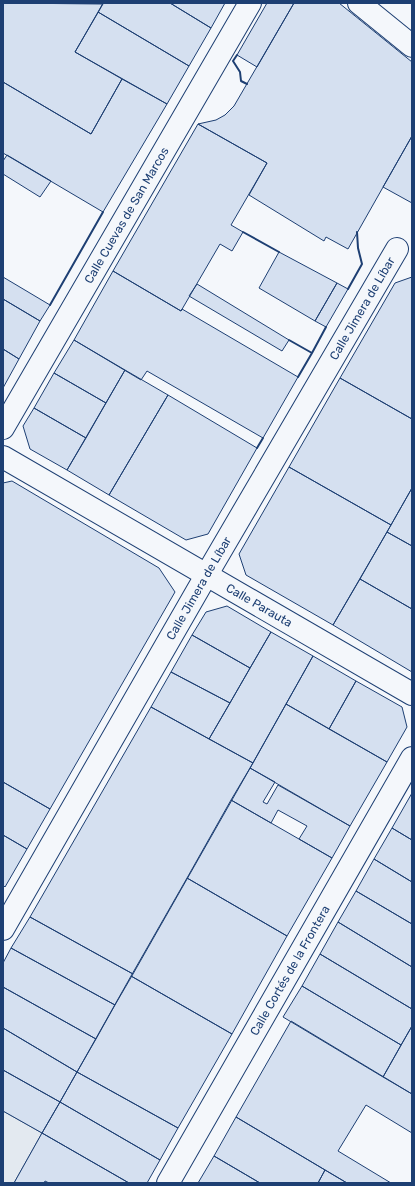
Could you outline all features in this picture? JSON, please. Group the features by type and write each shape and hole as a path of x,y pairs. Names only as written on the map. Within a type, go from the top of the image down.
{"street":[{"name":"Calle Cuevas de San Marcos","path":"3,428 250,3"},
{"path":"359,3 412,46"},
{"name":"Calle Jimera de Líbar","path":"3,928 207,574 397,249"},
{"name":"Calle Parauta","path":"3,457 412,694"},
{"name":"Calle Cortés de la Frontera","path":"168,1183 412,758"}],"shaded area":[{"path":"3,1111 42,1133 14,1183 3,1183"}],"building":[{"path":"3,3 103,4 75,52 122,79 91,134 3,82"},
{"path":"103,3 170,3 211,28 189,66 98,12"},
{"path":"170,3 225,3 211,28"},
{"path":"267,3 294,3 257,67 237,55"},
{"path":"294,3 339,3 412,62 412,136 348,249 326,237 324,241 249,195 267,163 198,124 216,120 225,115 234,106"},
{"path":"98,12 189,66 167,104 75,52"},
{"path":"122,79 167,104 103,212 3,153 3,82 91,134"},
{"path":"198,124 267,163 231,225 243,232 232,251 220,244 181,311 113,271"},
{"path":"412,136 412,203 383,187"},
{"path":"7,155 51,181 40,197 3,174 3,161"},
{"path":"279,252 337,283 315,321 259,288"},
{"path":"113,271 181,311 182,309 298,377 263,438 147,371 141,380 74,340"},
{"path":"3,277 50,305 40,321 3,299"},
{"path":"412,277 412,419 340,378 395,283"},
{"path":"337,283 348,289 326,327 315,321"},
{"path":"197,284 289,340 282,351 189,296"},
{"path":"3,299 40,321 19,359 3,349"},
{"path":"74,340 125,370 106,403 54,373"},
{"path":"3,349 19,359 3,388"},
{"path":"125,370 168,395 109,495 67,470"},
{"path":"54,373 106,403 86,438 34,408"},
{"path":"340,378 412,419 412,488 391,525 289,467"},
{"path":"168,395 257,448 208,534 186,540 109,495"},
{"path":"34,408 86,438 67,470 30,449 23,426"},
{"path":"289,467 391,525 333,625 246,575 239,554"},
{"path":"12,481 159,568 175,592 50,809 3,782 3,483"},
{"path":"412,488 412,546 387,532"},
{"path":"387,532 412,546 412,609 360,579"},
{"path":"360,579 412,609 412,672 333,625"},
{"path":"227,606 271,632 250,668 192,635 206,612"},
{"path":"271,632 313,656 253,763 209,739"},
{"path":"192,635 250,668 230,703 171,672"},
{"path":"313,656 356,681 329,729 286,704"},
{"path":"171,672 230,703 209,739 151,707"},
{"path":"356,681 402,707 407,727 387,762 329,729"},
{"path":"286,704 387,762 350,826 250,768"},
{"path":"151,707 253,763 133,974 30,917"},
{"path":"250,768 275,782 263,802 267,804 278,785 350,826 332,858 299,839 307,826 278,810 271,823 231,800"},
{"path":"3,782 50,809 27,849 3,835"},
{"path":"412,793 412,840 392,828"},
{"path":"231,800 332,858 287,936 187,878"},
{"path":"392,828 412,840 412,882 374,859"},
{"path":"3,835 27,849 5,887 3,885"},
{"path":"374,859 412,882 412,924 356,891"},
{"path":"187,878 287,936 232,1034 131,976"},
{"path":"356,891 412,924 412,967 338,922"},
{"path":"30,917 133,974 115,1005 11,948"},
{"path":"338,922 412,967 412,1009 320,954"},
{"path":"11,948 115,1005 96,1039 3,987 3,963"},
{"path":"320,954 412,1009 412,1026 401,1045 302,986"},
{"path":"131,976 232,1034 178,1128 77,1072"},
{"path":"302,986 401,1045 383,1077 283,1017"},
{"path":"3,987 96,1039 77,1072 3,1028"},
{"path":"291,1021 412,1094 412,1133 366,1105 338,1151 391,1183 347,1183 236,1117"},
{"path":"412,1026 412,1094 383,1077"},
{"path":"3,1028 77,1072 60,1102 3,1070"},
{"path":"3,1070 60,1102 42,1133 3,1111"},
{"path":"77,1072 178,1128 160,1160 60,1102"},
{"path":"60,1102 160,1160 147,1183 129,1183 42,1133"},
{"path":"236,1117 325,1170 318,1183 260,1183 214,1156"},
{"path":"42,1133 129,1183 49,1183 45,1181 44,1183 14,1183"},
{"path":"214,1156 260,1183 198,1183"},
{"path":"325,1170 347,1183 318,1183"}],"wall":[{"path":"237,55 233,61 240,72 241,81 247,84"},
{"path":"50,305 103,212"},
{"path":"243,232 279,252"},
{"path":"348,289 362,264 358,248 357,232"},
{"path":"289,340 312,353 326,327"},
{"path":"298,377 312,353"},
{"path":"257,448 263,438"}]}
